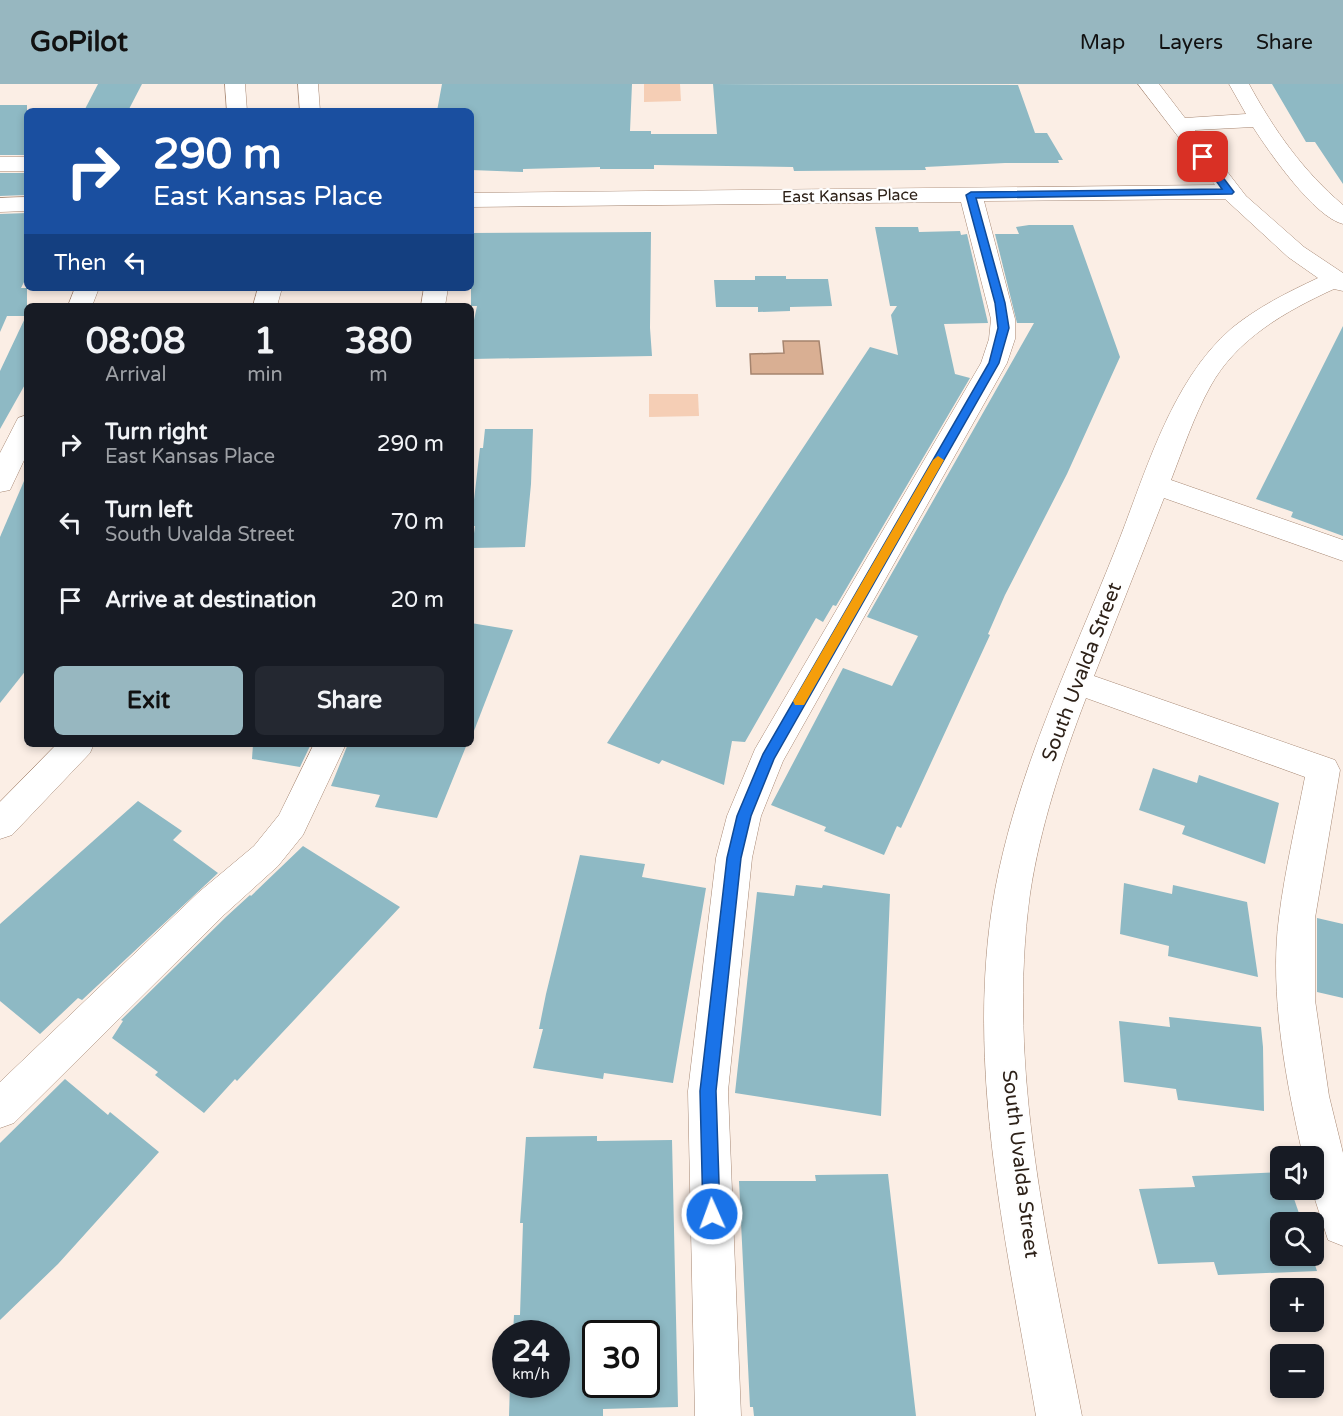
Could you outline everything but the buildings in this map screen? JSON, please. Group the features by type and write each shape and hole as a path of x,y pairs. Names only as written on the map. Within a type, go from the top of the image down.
{"street":[{"path":"235,84 237,108"},
{"path":"308,84 310,108"},
{"name":"South Uvalda Street","path":"1148,84 1229,192 1273,234 1339,281"},
{"path":"1239,84 1263,128 1301,178 1343,217"},
{"path":"1184,132 1263,128"},
{"path":"0,164 24,164"},
{"name":"East Kansas Place","path":"474,200 1229,192"},
{"path":"718,1416 708,1091 734,858 744,816 767,758 994,363 999,350 1003,328 1001,311 971,195"},
{"path":"0,205 24,204"},
{"name":"South Uvalda Street","path":"1059,1416 1011,1129 1005,1034 1005,977 1016,874 1028,824 1047,760 1077,682 1189,403 1209,367 1220,352 1266,313 1339,281"},
{"path":"0,483 24,431"},
{"path":"1156,485 1343,551"},
{"path":"1077,682 1323,770 1297,918 1296,1000 1309,1096 1343,1225"},
{"path":"0,825 75,747"},
{"path":"0,1108 213,903 266,856 291,825 329,747"}],"shaded area":[{"path":"644,84 680,84 681,101 644,102"},
{"path":"783,341 819,341 823,374 751,374 750,354 784,353"},
{"path":"649,394 698,394 699,416 649,417"}],"slow traffic":[{"path":"800,701 938,460"}],"route":[{"path":"712,1214 708,1091 734,858 744,816 767,758 994,363 999,350 1003,319 971,195 1229,192 1203,157"}]}
